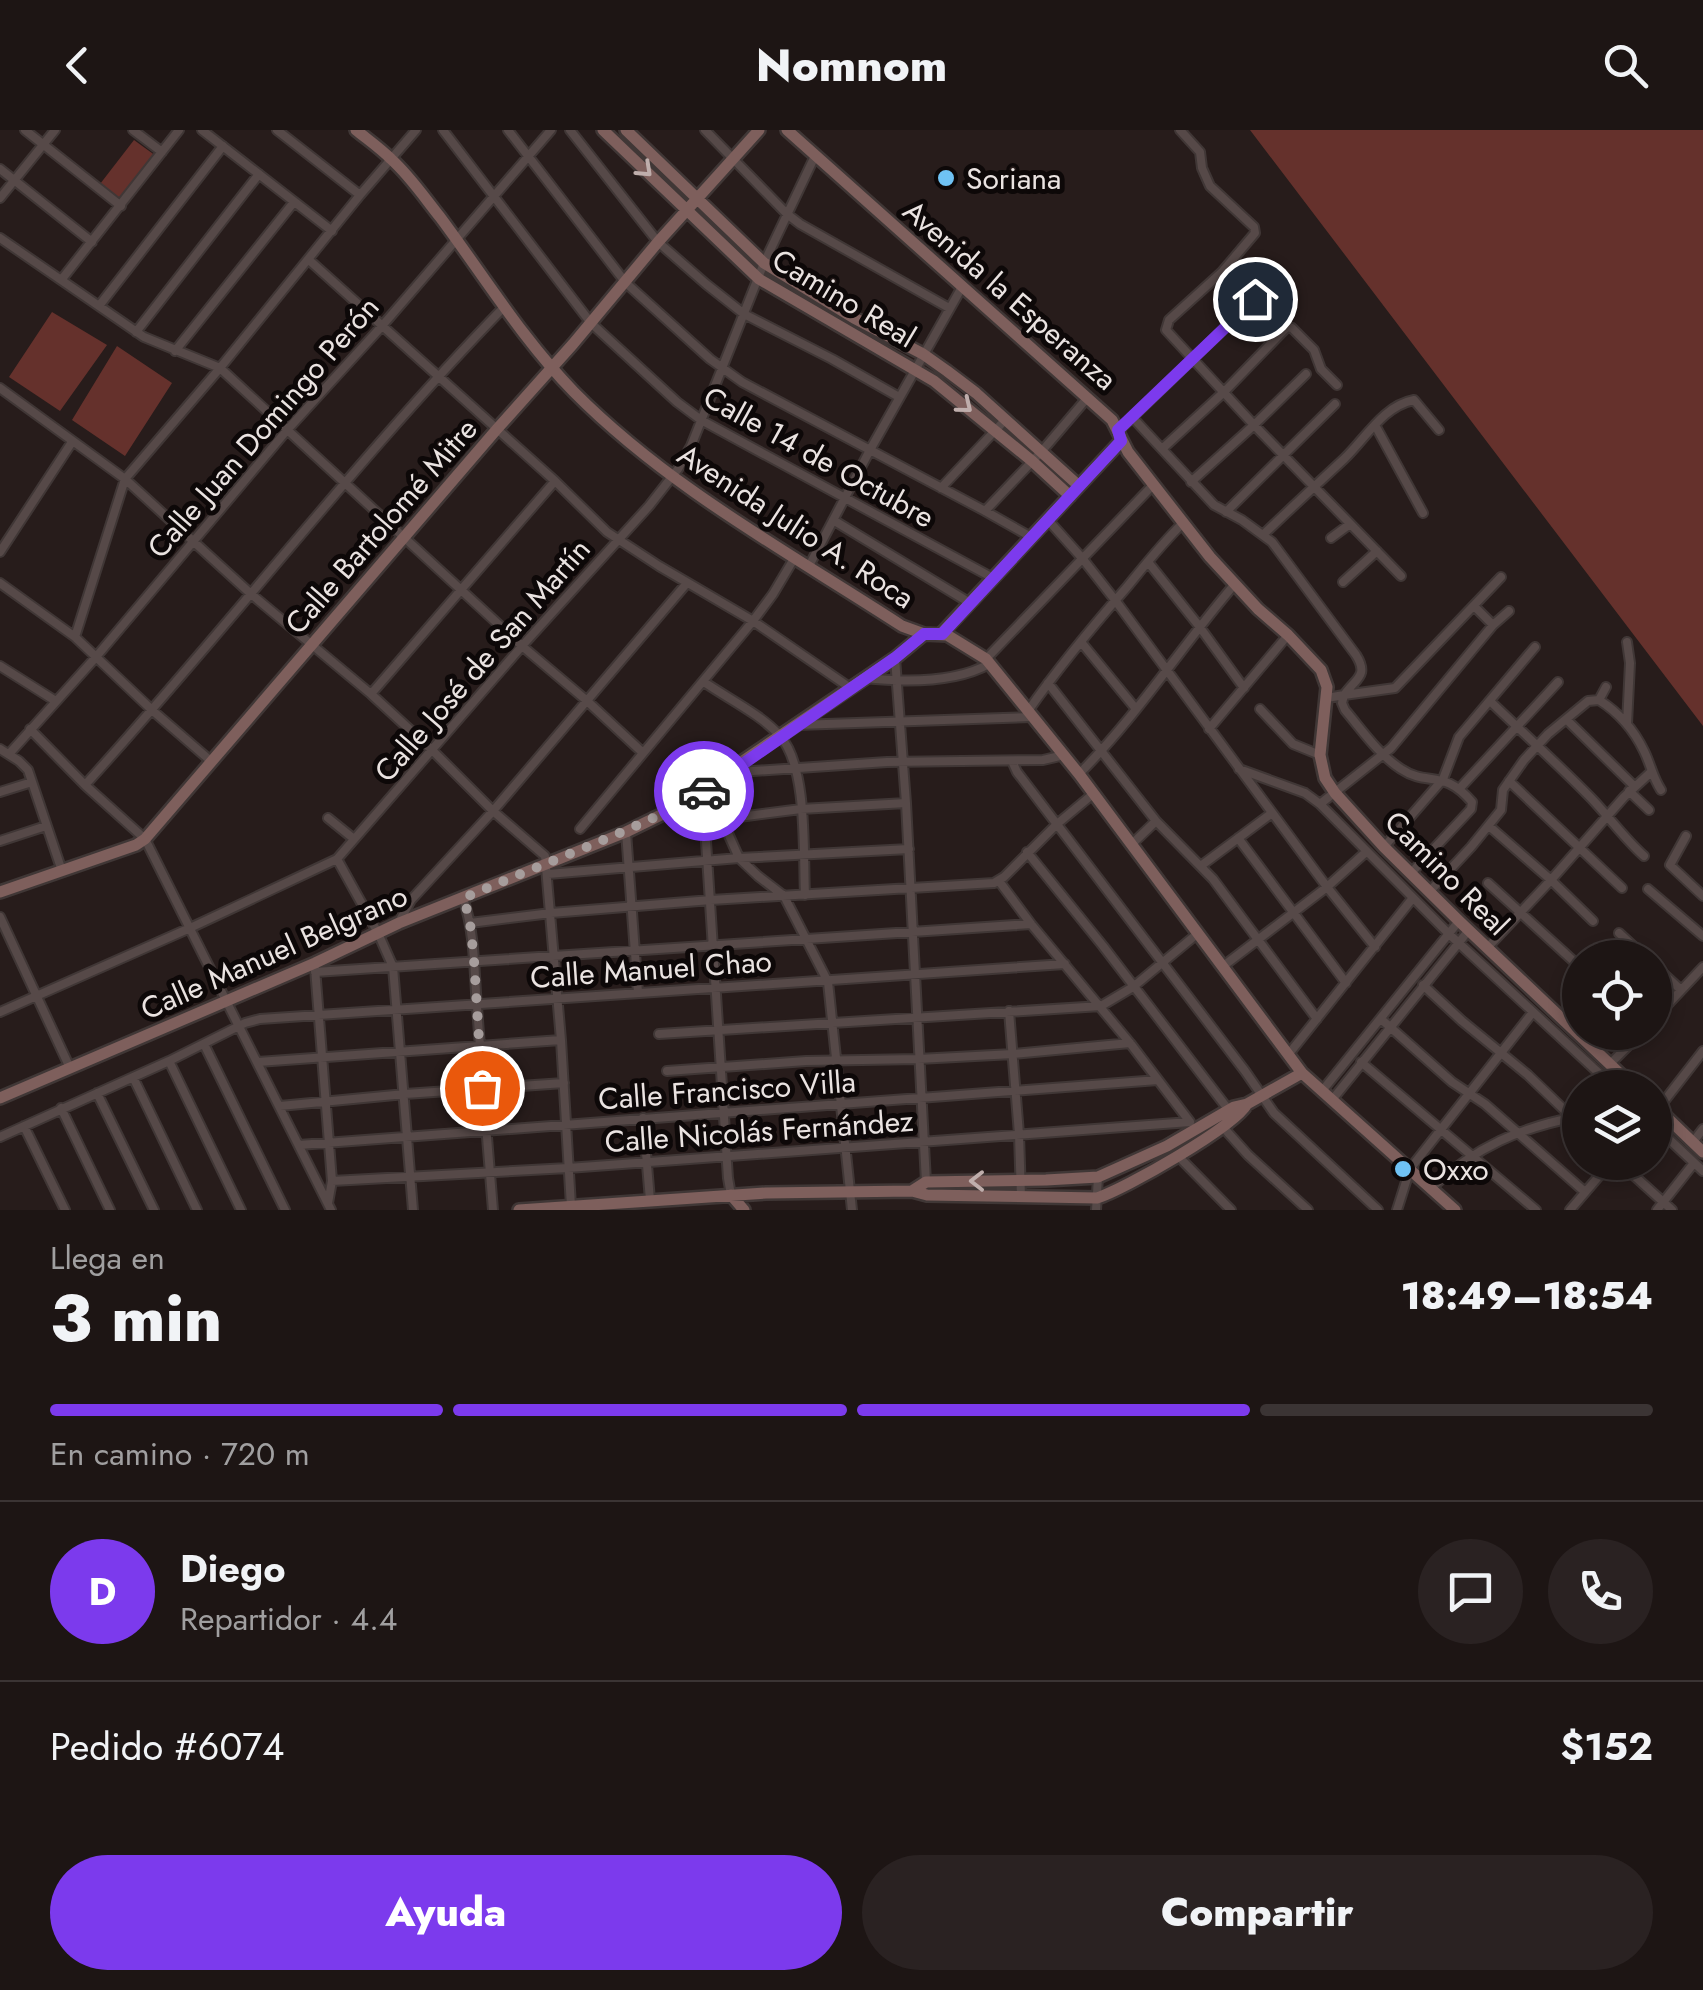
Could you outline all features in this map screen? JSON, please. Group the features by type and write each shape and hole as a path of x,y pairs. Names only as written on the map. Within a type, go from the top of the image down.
{"street":[{"path":"25,130 121,206"},
{"path":"0,198 55,130"},
{"path":"133,130 162,152"},
{"path":"62,280 178,130"},
{"path":"202,130 332,230"},
{"path":"277,130 360,195"},
{"name":"Avenida Julio A. Roca","path":"356,130 392,160 456,239 534,348 616,432 672,477 902,626 924,634 942,634 988,662 1079,774 1302,1073 1455,1210"},
{"path":"75,637 125,478 416,130"},
{"name":"Calle 14 de Octubre","path":"443,130 590,323 677,402 701,420 993,578"},
{"path":"508,130 626,282 722,368 1031,537"},
{"name":"Calle Juan Domingo Perón","path":"4,752 30,730 96,656 288,429 551,130"},
{"path":"570,130 658,242 692,273 744,314 899,397"},
{"name":"Camino Real","path":"602,130 758,279 944,388 995,430 1037,456"},
{"name":"Camino Real","path":"626,130 764,264 924,354 961,381 1006,419 1074,491"},
{"path":"705,130 787,214 949,308"},
{"name":"Calle Bartolomé Mitre","path":"0,892 145,839 696,198 759,130"},
{"name":"Avenida la Esperanza","path":"787,130 1112,420 1154,484 1234,585 1321,670 1326,698"},
{"path":"1180,130 1200,152 1210,186 1256,233 1222,272 1166,324 1166,330 1400,576"},
{"path":"100,306 223,146"},
{"name":"Calle José de San Martín","path":"0,1012 337,859 672,477 685,457 764,264 815,156"},
{"path":"0,168 92,242"},
{"path":"136,332 258,174"},
{"path":"175,351 294,202"},
{"path":"0,238 136,332 220,368 642,752"},
{"path":"309,260 555,481 597,524 753,621 849,687"},
{"path":"809,566 962,287"},
{"path":"942,634 1074,491 1133,418 1255,299"},
{"path":"85,785 437,376 505,306"},
{"path":"1162,449 1286,328 1290,327 1314,350 1320,369 1338,385"},
{"path":"1191,482 1306,374"},
{"path":"0,405 4,391 125,478 251,594 371,694 542,853 547,868 571,1206"},
{"path":"985,511 1088,397"},
{"path":"1264,534 1374,425 1408,400 1414,400 1439,430"},
{"path":"1226,512 1335,404"},
{"path":"1133,418 1214,505 1272,542 1356,654 1363,670 1342,703 1383,754 1408,773 1443,779 1460,788 1472,804 1412,872"},
{"path":"941,488 1006,419"},
{"path":"1374,425 1423,513"},
{"path":"0,552 72,442"},
{"path":"371,694 555,481"},
{"path":"864,678 895,680 976,672 1154,484"},
{"path":"833,520 970,603"},
{"path":"1048,520 1115,600 1375,947"},
{"path":"797,725 1031,714 1048,683 1184,522"},
{"path":"1331,538 1350,524"},
{"path":"1343,582 1377,551"},
{"path":"580,829 753,621 795,557"},
{"path":"1148,562 1244,688"},
{"path":"1326,698 1395,688 1501,577"},
{"path":"399,923 412,900 493,811 687,582"},
{"path":"0,583 75,637 212,762"},
{"path":"1079,774 1136,710 1234,585"},
{"path":"1474,606 1493,625"},
{"path":"1320,804 1383,754 1493,625 1509,612"},
{"name":"Calle Manuel Belgrano","path":"0,1098 226,1000 315,968 399,923 547,868 696,797 924,634"},
{"path":"1209,729 1288,636"},
{"path":"1081,642 1136,710"},
{"path":"1626,724 1630,663 1627,642"},
{"path":"1384,847 1443,779 1460,737 1535,647"},
{"path":"895,658 926,1188"},
{"path":"0,666 54,700"},
{"path":"704,682 780,736 791,752 801,810 805,895"},
{"path":"1460,788 1558,682"},
{"path":"1048,683 1156,821 1202,865 1317,1019"},
{"path":"1599,700 1606,687"},
{"name":"Camino Real","path":"1326,698 1320,755 1325,778 1335,793 1384,847 1616,1070"},
{"path":"1430,891 1501,810 1509,781 1538,744 1588,701 1599,700 1626,724 1646,754 1650,773 1662,790"},
{"path":"1490,702 1538,744 1644,856"},
{"path":"1260,709 1293,744 1320,755"},
{"path":"1567,720 1650,810"},
{"path":"30,730 145,839 330,1206"},
{"path":"4,752 28,770 62,872"},
{"path":"852,1210 828,982 784,896 739,858 724,819 721,777 903,762 1012,761 1064,756"},
{"path":"1012,761 1274,1113 1378,1210"},
{"name":"Camino Real","path":"1240,768 1305,793 1320,804 1458,944 1595,1070"},
{"path":"1487,948 1650,773"},
{"path":"1509,781 1622,888"},
{"path":"0,792 32,782"},
{"path":"470,923 632,906 999,881 1056,824 1094,794"},
{"path":"696,797 727,831"},
{"path":"724,819 906,803"},
{"path":"1202,865 1272,813"},
{"path":"328,818 354,839"},
{"path":"1131,845 1156,821"},
{"path":"674,822 705,826 727,1156 731,1195 744,1210"},
{"path":"0,841 46,826"},
{"path":"1489,826 1593,921"},
{"path":"626,832 638,993"},
{"path":"1686,836 1670,865 1703,896"},
{"path":"1238,838 1346,983"},
{"path":"547,868 909,849"},
{"path":"1027,852 1232,1114"},
{"path":"1222,966 1327,887 1366,852"},
{"path":"337,859 393,967 414,1210"},
{"path":"999,881 1193,1126"},
{"path":"1488,883 1562,951"},
{"path":"1648,889 1703,936"},
{"path":"464,898 474,960 493,1210"},
{"path":"1288,1055 1412,899"},
{"path":"0,916 70,1068"},
{"path":"330,1206 332,1182 315,968 393,967 1031,924"},
{"path":"1327,1095 1448,934 1464,925"},
{"path":"1327,1095 1362,1062 1458,944 1464,925"},
{"path":"1619,933 1627,940"},
{"path":"659,1034 1101,1006 1133,986 1197,934"},
{"path":"0,951 13,946"},
{"name":"Calle Manuel Chao","path":"0,1137 260,1019 1066,964"},
{"path":"1672,1000 1703,968"},
{"path":"1672,981 1682,990"},
{"path":"1424,986 1562,1104"},
{"path":"1009,1011 1021,1196"},
{"path":"1398,1210 1410,1170 1533,1012"},
{"path":"1381,1019 1452,1082 1518,1131 1585,1192"},
{"path":"258,1062 561,1040"},
{"path":"666,1071 1013,1054 1130,1043"},
{"path":"204,1044 286,1210"},
{"path":"1610,1064 1624,1050"},
{"path":"1672,1088 1703,1052"},
{"path":"169,1061 242,1210"},
{"path":"1362,1062 1536,1210"},
{"path":"926,1188 1097,1204 1178,1156 1246,1104 1302,1073"},
{"path":"133,1077 197,1210"},
{"name":"Calle Francisco Villa","path":"299,1145 1158,1080"},
{"path":"280,1106 564,1084"},
{"path":"97,1093 154,1210"},
{"path":"61,1108 110,1210"},
{"path":"519,1210 661,1203 731,1195 912,1191 1098,1177 1167,1146 1193,1126 1232,1114"},
{"path":"643,1118 647,1161 661,1203"},
{"path":"1430,1189 1452,1169 1518,1131 1562,1120"},
{"path":"1672,1122 1703,1152"},
{"path":"24,1126 65,1210"},
{"name":"Calle Nicolás Fernández","path":"332,1182 1019,1134 1193,1126"},
{"path":"1222,1126 1308,1210"},
{"path":"1693,1142 1703,1129"},
{"path":"1672,1142 1703,1171"},
{"path":"1167,1146 1231,1210"},
{"path":"1660,1206 1694,1163"},
{"path":"1097,1204 1098,1177"},
{"path":"1570,1210 1597,1180"},
{"path":"1633,1180 1660,1206 1672,1210"}],"shaded area":[{"path":"1250,130 1703,130 1703,726"},
{"path":"134,140 156,156 120,201 100,184"},
{"path":"52,312 107,345 60,411 9,377"},
{"path":"117,346 172,383 125,456 72,420"}],"way so far":[{"path":"482,1088 474,960 464,898 626,832 704,791"}],"place":[{"name":"Soriana","path":"946,178"},
{"name":"Oxxo","path":"1403,1169"}],"route":[{"path":"704,791 924,634 942,634 1121,441 1118,430 1255,299"}]}
